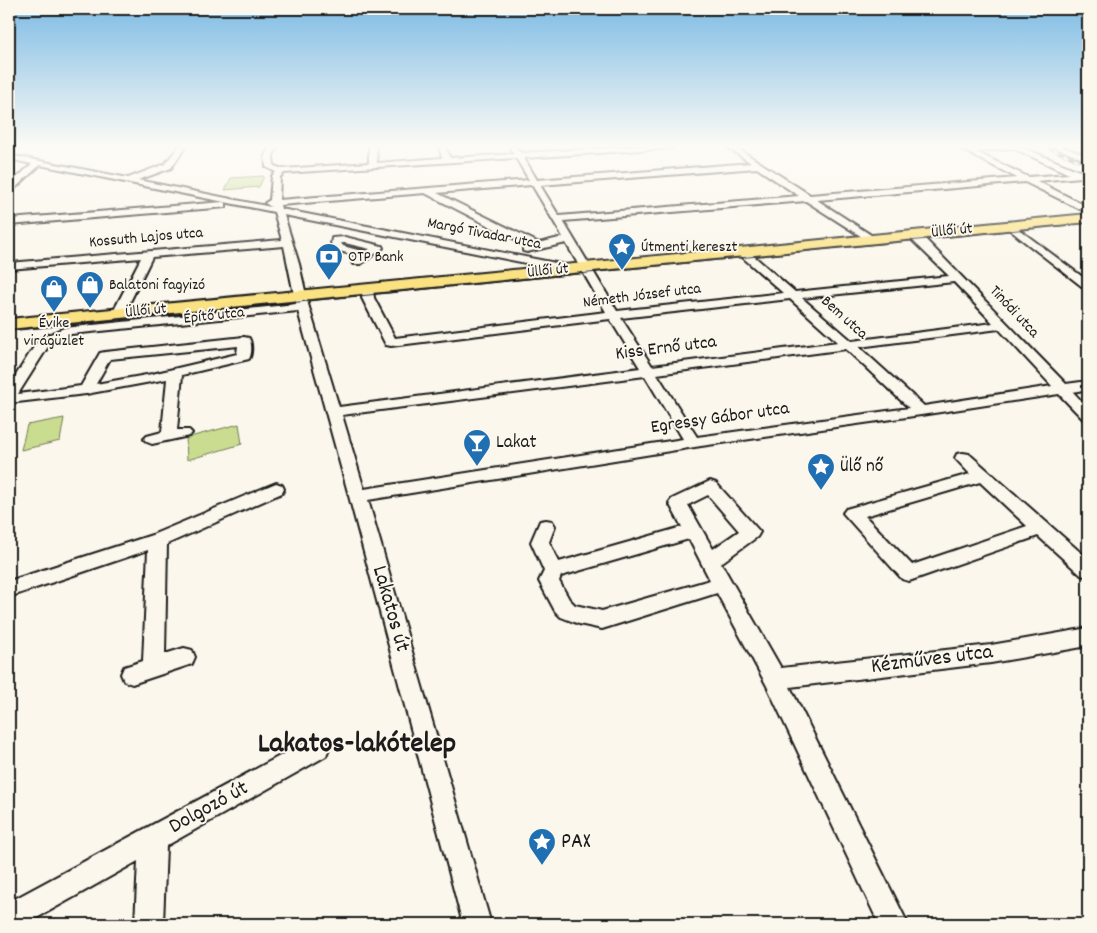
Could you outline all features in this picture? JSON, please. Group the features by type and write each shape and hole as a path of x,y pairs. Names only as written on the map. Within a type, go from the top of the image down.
{"main road":[{"name":"Üllői út","path":"9,324 302,301 367,289 549,267 578,268 1088,218"}],"street":[{"path":"173,190 248,204 275,206 445,190"},
{"path":"276,190 275,206 281,219 302,301"},
{"path":"539,190 569,239 578,268 589,276 693,442"},
{"path":"796,190 870,239"},
{"path":"557,219 910,190"},
{"path":"1046,190 1088,210"},
{"path":"427,191 537,246"},
{"path":"9,222 224,205 238,202"},
{"name":"Margó Tivadar utca","path":"275,206 509,255 549,267"},
{"path":"1009,225 1088,286"},
{"name":"Tinódi utca","path":"912,235 921,241 957,278 1088,416"},
{"path":"509,255 569,239"},
{"name":"Kossuth Lajos utca","path":"9,266 287,243"},
{"name":"Bem utca","path":"743,252 794,295 921,411"},
{"path":"118,314 148,254"},
{"path":"356,262 366,255"},
{"name":"Németh József utca","path":"367,289 368,298 390,342 614,315 957,278"},
{"name":"Építő utca","path":"9,398 44,342 68,331 302,301"},
{"name":"Lakatos út","path":"302,301 477,924"},
{"name":"Kiss Ernő utca","path":"334,412 1002,325"},
{"name":"Építő utca","path":"9,398 86,390 244,356 244,341 105,356 86,390"},
{"path":"169,435 175,372"},
{"name":"Egressy Gábor utca","path":"358,496 693,442 921,411 1088,385"},
{"path":"152,439 184,433"},
{"path":"963,458 1088,570"},
{"path":"982,476 852,513 909,574 1040,528"},
{"path":"710,561 751,532 710,487 678,503 722,584 776,679 894,924"},
{"path":"9,589 158,540 276,489"},
{"path":"546,526 540,542 554,571"},
{"path":"693,531 554,571 549,581 562,605 579,616 602,620 722,584"},
{"path":"154,667 158,540"},
{"name":"Kézműves utca","path":"776,679 992,654 1088,636"},
{"path":"132,674 184,657"},
{"name":"Dolgozó út","path":"9,918 317,748"},
{"name":"Dolgozó út","path":"149,924 153,839"}],"green space":[{"path":"64,418 60,441 21,450 27,425"},
{"path":"239,424 242,444 187,460 186,438"}],"tram line":[{"path":"9,331 1088,223"}],"place":[{"name":"Útmenti kereszt","path":"622,271"},
{"name":"OTP Bank","path":"329,281"},
{"name":"Balatoni fagyizó","path":"90,309"},
{"name":"Évike virágüzlet","path":"54,313"},
{"name":"Lakat","path":"477,467"},
{"name":"Ülő nő","path":"821,491"},
{"name":"PAX","path":"542,866"}],"district":[{"name":"Lakatos-lakótelep","path":"357,745"}]}
